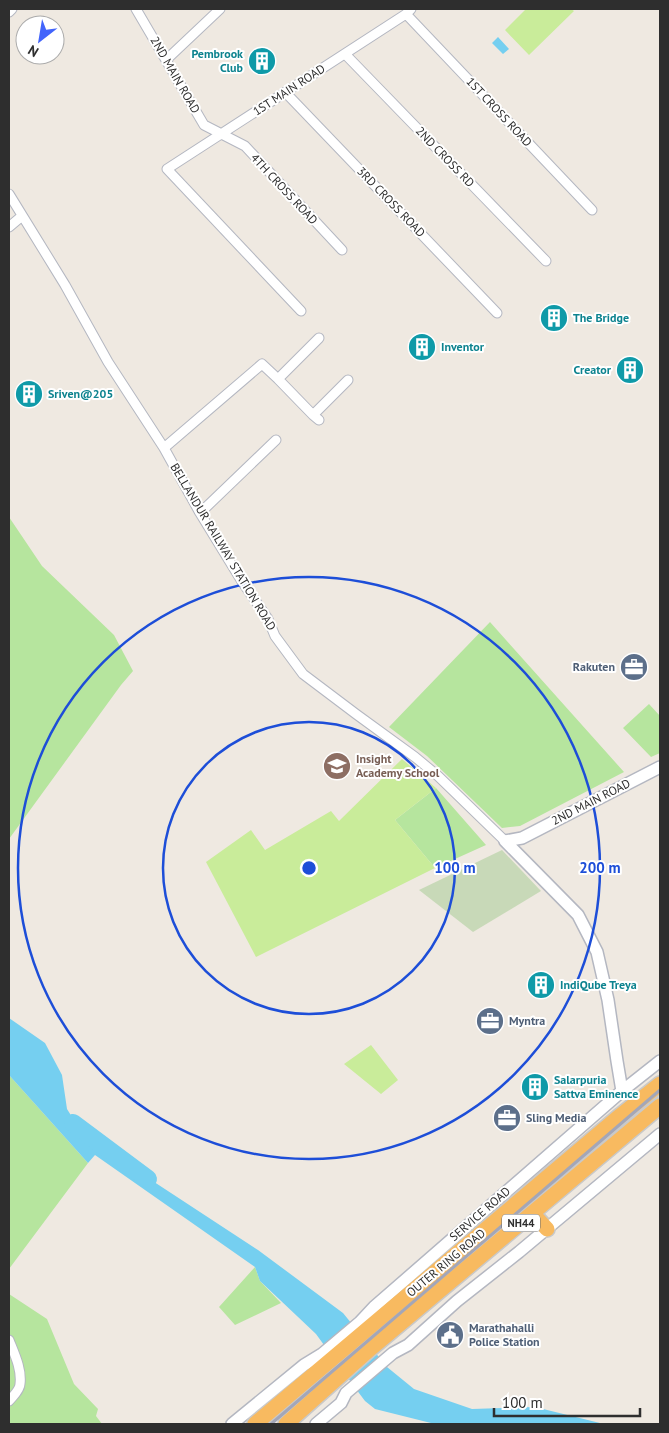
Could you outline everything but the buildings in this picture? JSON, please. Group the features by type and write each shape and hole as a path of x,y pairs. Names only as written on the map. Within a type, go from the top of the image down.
{"highway":[{"name":"OUTER RING ROAD","path":"255,1424 325,1358 363,1326 660,1084"},
{"name":"OUTER RING ROAD","path":"286,1424 330,1384 660,1106"},
{"path":"533,1214 547,1229"}],"street":[{"path":"9,12 12,9"},
{"name":"2ND MAIN ROAD","path":"136,9 204,124 221,134"},
{"path":"166,60 220,9"},
{"name":"1ST MAIN ROAD","path":"301,311 167,170 408,11"},
{"name":"1ST CROSS ROAD","path":"408,11 592,210"},
{"name":"2ND CROSS RD","path":"345,54 546,261"},
{"name":"3RD CROSS ROAD","path":"286,92 497,313"},
{"name":"4TH CROSS ROAD","path":"221,134 245,146 342,250"},
{"name":"BELLANDUR RAILWAY STATION ROAD","path":"9,194 65,285 108,362 164,448 200,513 241,580 268,619 275,636 303,674 432,771 505,841"},
{"path":"9,227 22,216"},
{"path":"278,379 319,338"},
{"path":"164,448 262,364 316,417 348,380"},
{"path":"200,513 276,440"},
{"name":"2ND MAIN ROAD","path":"505,841 522,838 660,767"},
{"path":"505,841 578,915 597,952 608,1000 622,1091"},
{"name":"SERVICE ROAD","path":"363,1326 374,1307 622,1091 660,1061"},
{"path":"316,1424 341,1403 346,1393 393,1353 408,1344 457,1301 547,1229 660,1134"},
{"path":"9,1340 19,1368 20,1384 9,1401"},
{"path":"232,1424 304,1365 325,1358"}],"green space":[{"path":"526,9 571,9 574,11 529,55 505,30"},
{"path":"9,517 42,566 114,635 133,671 9,839"},
{"path":"490,622 624,772 520,826 502,828 427,756 389,727"},
{"path":"649,704 660,716 660,753 651,757 623,728"},
{"path":"402,759 436,788 395,820 435,868 256,957 206,862 251,830 265,850 331,811 339,821"},
{"path":"436,788 486,845 435,868 395,820"},
{"path":"502,850 541,891 473,932 419,890"},
{"path":"371,1045 398,1080 381,1094 344,1064"},
{"path":"9,1075 88,1163 9,1269"},
{"path":"255,1267 260,1281 281,1303 235,1325 219,1307"},
{"path":"9,1294 47,1319 74,1384 98,1409 96,1416 102,1424 9,1424"}],"water":[{"path":"498,37 509,49 503,54 492,43"},
{"path":"9,1018 45,1043 62,1075 67,1109 77,1125 113,1155 258,1250 343,1313 387,1367 414,1389 472,1409 535,1407 604,1424 435,1424 375,1409 365,1401 316,1334 260,1281 255,1267 95,1155 88,1163 9,1075"}],"waterway":[{"path":"73,1123 148,1179"}],"railway":[{"path":"271,1424 660,1090"}],"place":[{"name":"Pembrook Club","path":"262,61"},
{"name":"The Bridge","path":"554,318"},
{"name":"Inventor","path":"422,347"},
{"name":"Creator","path":"630,370"},
{"name":"Sriven@205","path":"29,394"},
{"name":"Rakuten","path":"634,667"},
{"name":"Insight Academy School","path":"337,766"},
{"name":"IndiQube Treya","path":"541,985"},
{"name":"Myntra","path":"490,1021"},
{"name":"Salarpuria Sattva Eminence","path":"535,1087"},
{"name":"Sling Media","path":"507,1118"},
{"name":"Marathahalli Police Station","path":"450,1335"}]}
